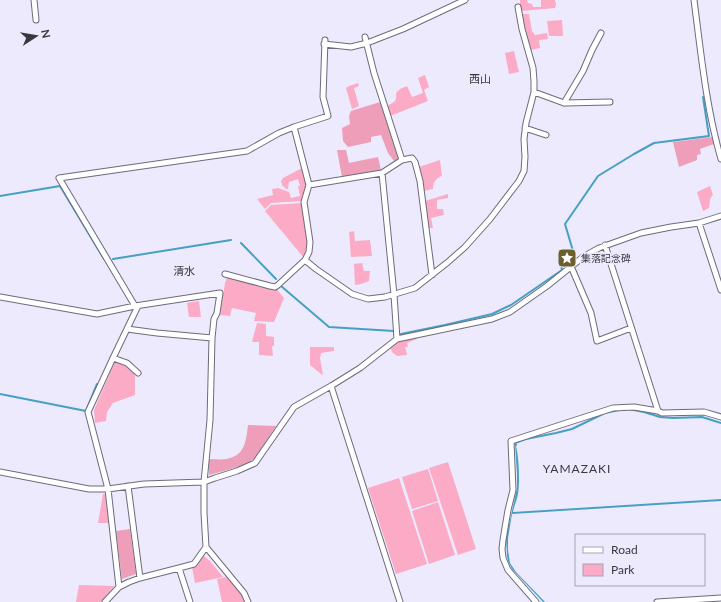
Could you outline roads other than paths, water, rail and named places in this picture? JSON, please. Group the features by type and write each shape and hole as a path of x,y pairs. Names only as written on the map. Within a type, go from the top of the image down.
{"street":[{"path":"34,0 36,20"},
{"path":"137,306 59,178 247,151 279,133 328,116 323,98 325,42 351,47 366,43 403,29 465,0"},
{"path":"694,0 706,92 714,134 721,159"},
{"path":"305,260 352,294 368,299 394,295 415,288 432,275 470,241 490,219 519,181 524,171 525,128 534,92 534,81 518,7"},
{"path":"564,103 601,33"},
{"path":"365,37 374,73 402,160"},
{"path":"534,92 564,103 610,102"},
{"path":"226,274 275,287 305,260 309,252 310,242 304,202 309,185 294,127"},
{"path":"525,128 546,134"},
{"path":"309,185 382,173 402,160 412,158 415,162 420,181 432,275"},
{"path":"382,173 397,339"},
{"path":"0,472 89,489 108,489 144,484 204,482 237,471 255,463 294,407 360,368 397,339 492,319 510,312 547,286 583,257 605,245 641,233 699,223 721,216"},
{"path":"699,223 721,290"},
{"path":"605,245 658,410"},
{"path":"570,267 591,313 597,341 631,328"},
{"path":"0,297 96,314 220,293 212,338 210,420 204,482 206,547 244,593 248,602"},
{"path":"119,587 108,489 88,412 137,306"},
{"path":"127,329 212,338"},
{"path":"113,358 127,363 138,373"},
{"path":"331,386 400,602"},
{"path":"536,602 508,570 503,558 503,540 513,490 511,441 612,408 634,407 658,410 662,413 704,412 721,417"},
{"path":"128,486 140,578"},
{"path":"105,602 119,587 129,582 194,564 206,547"},
{"path":"179,568 190,602"},
{"path":"658,602 721,598"}],"water":[{"path":"515,443 518,460 519,483 518,494 513,512 721,499 721,501 512,514 508,538 510,563 516,572 545,602 543,602 512,569 507,556 506,538 517,488"}],"waterway":[{"path":"401,334 492,314 511,305 562,270 560,259 573,251 565,224 598,176 654,143 709,136 703,97"},
{"path":"0,196 60,186 105,259"},
{"path":"113,259 231,240"},
{"path":"241,243 276,279"},
{"path":"281,286 329,327 394,331"},
{"path":"0,394 86,411 97,384"},
{"path":"629,409 660,417 702,417 721,423"},
{"path":"516,445 515,443 526,439 572,429 605,413 619,410"}],"place":[{"name":"集落記念碑","path":"567,258"}],"district":[{"name":"西山","path":"480,79"},
{"name":"清水","path":"184,271"},
{"name":"YAMAZAKI","path":"577,469"}]}
